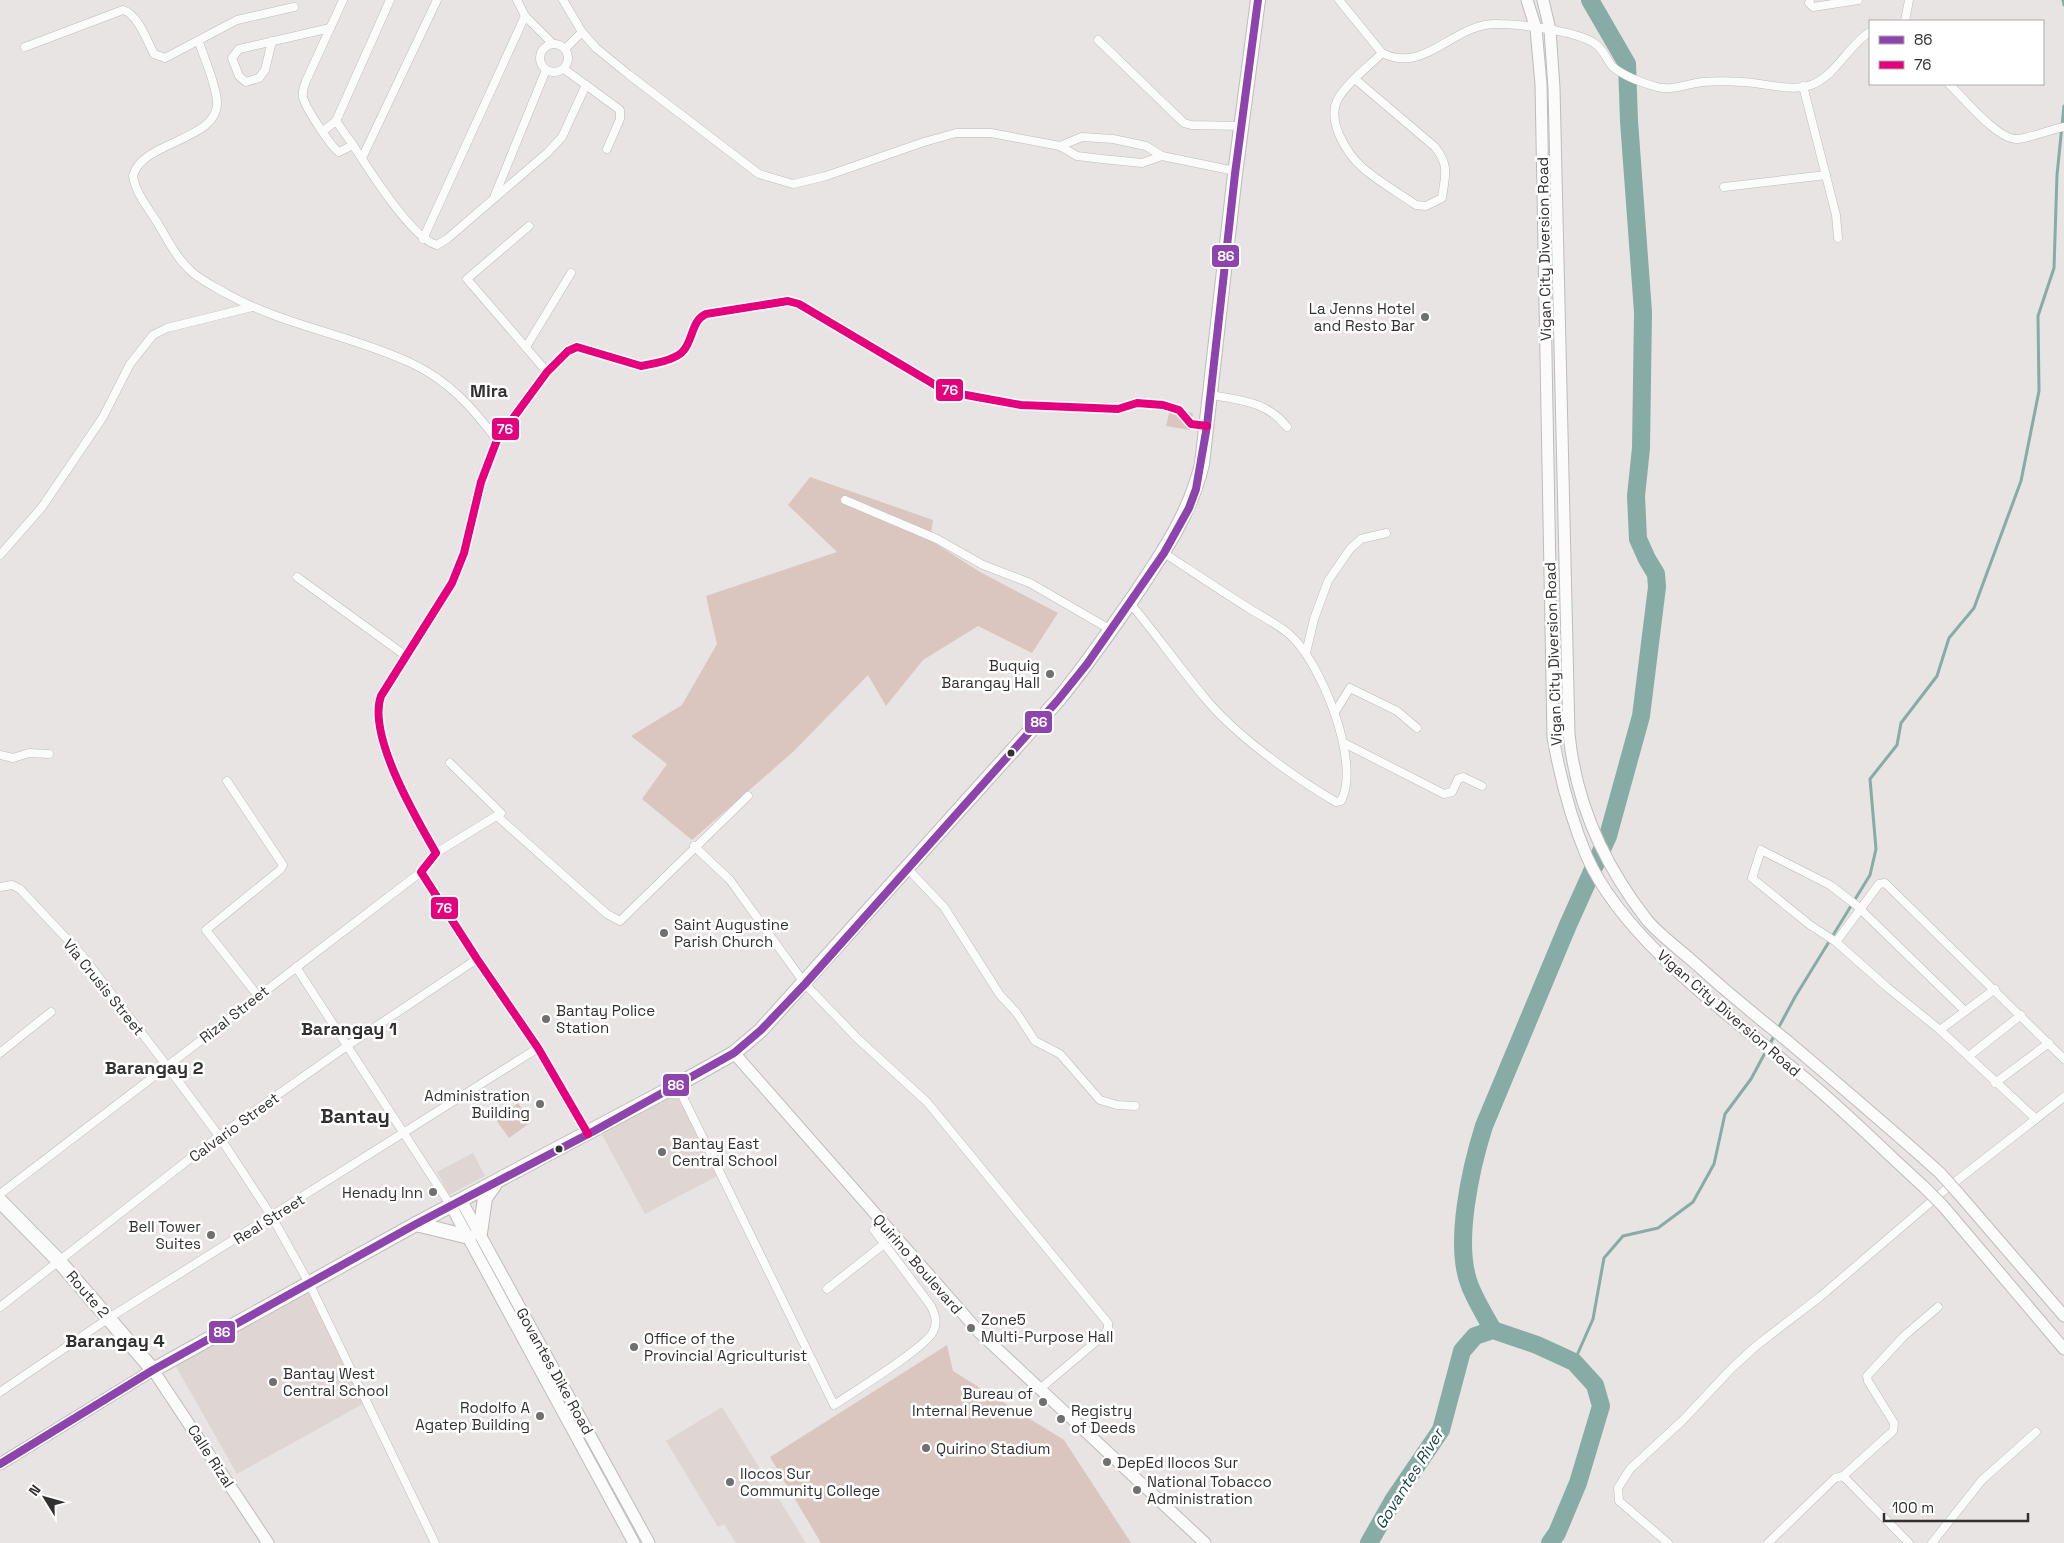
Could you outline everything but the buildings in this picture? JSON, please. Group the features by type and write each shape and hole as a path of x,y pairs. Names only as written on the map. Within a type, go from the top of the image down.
{"highway":[{"path":"153,1370 416,1224 588,1134 734,1053 761,1030 805,984 1058,700 1111,630 1164,553 1189,508 1196,489 1211,395 1235,171 1258,0"},
{"path":"416,1224 474,1235 485,1198 490,1188 499,1180"},
{"name":"Route 2","path":"0,1201 58,1260 153,1370"}],"main road":[{"name":"Vigan City Diversion Road","path":"1527,0 1536,29 1541,94 1553,737 1564,790 1587,857 1635,929 1666,960 1783,1060 1923,1186 1943,1206 2064,1349"},
{"name":"Vigan City Diversion Road","path":"1543,0 1550,30 1554,88 1569,734 1578,788 1597,842 1611,870 1648,921 1762,1021 1847,1090 1940,1173 2064,1316"},
{"name":"Quirino Boulevard","path":"734,1053 980,1333 1041,1388 1204,1543"},
{"name":"Govantes Dike Road","path":"456,1203 474,1235 516,1298 649,1543"},
{"name":"Govantes Dike Road","path":"474,1235 505,1305 634,1543"},
{"path":"505,1305 516,1298"},
{"path":"0,1464 153,1370"},
{"name":"Calle Rizal","path":"153,1370 268,1543"},
{"path":"553,1393 564,1387"},
{"path":"607,1494 618,1487"}],"street":[{"path":"343,0 303,90 305,103 332,147 339,152 352,145"},
{"path":"323,131 336,121 390,0"},
{"path":"362,158 437,0"},
{"path":"517,0 524,16 554,44 565,48"},
{"path":"563,0 582,32 609,59 759,174 793,184 826,176 924,142 956,133 991,133 1060,146 1077,156 1142,163 1162,156"},
{"path":"1339,0 1382,53 1405,60 1428,55 1452,38 1476,27 1496,23 1550,30 1592,41 1603,50 1612,65 1620,71 1659,88 1727,81 1811,85 1827,75 1860,38 1869,33"},
{"path":"1810,0 1809,3 1813,7 1858,0"},
{"path":"1905,20 1909,0"},
{"path":"26,47 123,10 131,14 158,57 165,58 199,42 237,20 294,7"},
{"path":"424,239 524,16"},
{"path":"272,42 265,70 259,78 251,82 240,78 232,58 236,51 272,42 330,28"},
{"path":"565,48 582,32"},
{"path":"1098,40 1184,123 1191,125 1241,126"},
{"path":"199,42 216,93 216,114 212,121 204,127 158,151 138,164 132,176 167,239 191,271 202,280 252,307 410,362 454,390 497,440"},
{"path":"554,44 543,50 540,57 541,64 546,70 557,72 564,69 568,60 565,48"},
{"path":"1355,79 1442,155 1445,167 1442,198 1426,206 1416,205 1362,167 1344,143 1336,126 1334,109 1338,98 1355,79 1382,53"},
{"path":"564,69 620,110 620,119 607,149"},
{"path":"494,197 546,70"},
{"path":"1950,85 1987,122 2008,136 2017,139 2045,130 2064,127"},
{"path":"336,121 352,145 424,239 436,245 441,244 547,153 562,137 586,86"},
{"path":"1803,86 1836,215 1838,238"},
{"path":"1060,146 1082,136 1113,139 1146,146 1162,156 1235,171"},
{"path":"1724,188 1826,175"},
{"path":"530,226 467,280 547,372"},
{"path":"526,347 571,273"},
{"path":"450,763 501,811 499,816 436,853 399,785 378,718 377,708 381,696 452,583 464,552 481,482 497,440 547,372 568,351 577,348 640,366 658,362 681,354 701,316 788,301 799,304 937,386 966,396 1030,406 1118,409 1137,403 1163,405 1179,410 1192,424 1207,426"},
{"path":"0,555 42,507 103,417 130,364 152,335 167,328 252,307"},
{"path":"1211,395 1263,406 1273,411 1287,427"},
{"path":"845,500 937,539 983,565 1030,583 1111,630"},
{"path":"1306,653 1316,613 1328,581 1350,549 1361,539 1386,533"},
{"path":"1130,603 1163,642 1206,699 1235,728 1308,786 1336,802 1342,801 1346,792 1344,743 1335,712 1306,653 1288,633 1164,553"},
{"path":"298,577 406,656"},
{"path":"1335,712 1350,688 1397,711 1417,728"},
{"path":"1344,743 1444,794 1452,792 1458,779 1463,777 1482,786"},
{"path":"0,754 13,758 29,753 49,754"},
{"path":"227,781 283,865 280,870 206,930 258,996"},
{"path":"499,816 607,914 620,921 694,846 748,796"},
{"path":"694,846 730,880 805,984 858,1039 927,1102 1108,1323 1105,1334 1041,1388"},
{"path":"1965,1011 1858,907 1830,885 1761,850 1752,878 1834,941 1940,1030 2036,1119"},
{"name":"Rizal Street","path":"0,1194 422,872 436,853"},
{"path":"907,868 944,907 1000,995 1016,1012 1035,1041 1060,1054 1100,1100 1112,1104 1134,1106"},
{"path":"422,872 477,959 538,1048 588,1134"},
{"path":"1834,941 1858,907 1879,884 1885,883 1936,936 1995,989 2064,1059"},
{"name":"Via Crusis Street","path":"0,887 12,885 20,889 81,954 219,1136 272,1217 309,1283 435,1543"},
{"name":"Calvario Street","path":"0,1306 219,1136 477,959"},
{"path":"296,967 405,1133 456,1203"},
{"path":"1940,1030 1995,989"},
{"path":"0,1053 51,1012"},
{"path":"1969,1056 2021,1015"},
{"path":"1995,1083 2049,1043"},
{"name":"Real Street","path":"0,1392 109,1318 538,1048"},
{"path":"677,1085 834,1405 916,1349 934,1331 936,1319 931,1306 874,1230"},
{"path":"1668,1543 1619,1501 1618,1488 1630,1469 1683,1420 1731,1369 1756,1346 1821,1296 1946,1188 2064,1097"},
{"path":"827,1289 884,1244"},
{"path":"1768,1543 1836,1478 1843,1476 1894,1428 1894,1423 1868,1381 1867,1376 1909,1331 1938,1307"},
{"path":"1932,1543 1982,1480 2036,1432"},
{"path":"1843,1476 1909,1543"}],"shaded area":[{"path":"1170,409 1193,413 1190,430 1166,426"},
{"path":"810,477 933,520 930,540 980,572 1058,613 1032,653 978,626 923,660 886,706 868,675 794,751 692,840 642,799 667,764 631,736 682,705 717,644 706,596 837,552 788,505"},
{"name":"Bantay East Central School","path":"682,1085 723,1173 645,1214 600,1131"},
{"path":"518,1103 531,1122 509,1138 496,1120"},
{"path":"473,1153 485,1176 449,1195 437,1172"},
{"name":"Bantay West Central School","path":"312,1286 370,1400 237,1474 174,1363"},
{"name":"Quirino Stadium","path":"947,1345 953,1371 1064,1440 1131,1543 821,1543 770,1457"},
{"name":"Ilocos Sur Community College","path":"722,1407 806,1543 736,1543 724,1524 718,1527 666,1441"}],"waterway":[{"path":"1493,1330 1472,1292 1465,1269 1463,1249 1469,1184 1484,1126 1568,925 1608,836 1641,716 1657,587 1656,574 1638,539 1636,496 1641,448 1643,312 1629,121 1627,64 1590,0"},
{"path":"2063,0 2064,5"},
{"path":"1574,1362 1593,1319 1604,1258 1623,1236 1658,1228 1693,1202 1714,1164 1725,1114 1751,1079 1795,997 1870,875 1876,849 1870,779 1897,745 1901,723 1937,676 1949,638 1974,608 2021,481 2039,391 2038,316 2054,268 2057,175 2064,106"},
{"name":"Govantes River","path":"1369,1543 1394,1499 1441,1430 1462,1351 1475,1336 1493,1330 1537,1345 1574,1362 1595,1385 1601,1406 1578,1483 1557,1533 1550,1543"}],"transit line":[{"name":"86","path":"0,1464 153,1370 416,1224 594,1131 734,1053 761,1030 805,984 1058,700 1087,664 1164,553 1189,508 1196,489 1207,426 1235,174 1258,0"},
{"name":"76","path":"588,1134 538,1048 477,959 421,872 436,853 406,798 387,754 381,732 379,713 381,696 452,583 464,553 481,482 497,440 547,372 568,351 577,347 641,366 664,361 684,350 695,325 706,314 788,301 799,304 937,386 966,395 1021,405 1118,409 1137,403 1163,405 1179,410 1191,424 1207,426"}],"place":[{"name":"La Jenns Hotel and Resto Bar","path":"1425,317"},
{"name":"Buquig Barangay Hall","path":"1050,674"},
{"name":"Saint Augustine Parish Church","path":"664,933"},
{"name":"Bantay Police Station","path":"546,1019"},
{"name":"Administration Building","path":"540,1104"},
{"name":"Bantay East Central School","path":"662,1152"},
{"name":"Henady Inn","path":"433,1192"},
{"name":"Bell Tower Suites","path":"211,1235"},
{"name":"Zone5 Multi-Purpose Hall","path":"971,1328"},
{"name":"Office of the Provincial Agriculturist","path":"634,1347"},
{"name":"Bantay West Central School","path":"273,1382"},
{"name":"Bureau of Internal Revenue","path":"1043,1402"},
{"name":"Rodolfo A Agatep Building","path":"540,1416"},
{"name":"Registry of Deeds","path":"1061,1419"},
{"name":"Quirino Stadium","path":"926,1448"},
{"name":"DepEd Ilocos Sur","path":"1107,1462"},
{"name":"Ilocos Sur Community College","path":"730,1482"},
{"name":"National Tobacco Administration","path":"1137,1490"}],"district":[{"name":"Mira","path":"489,390"},
{"name":"Barangay 1","path":"349,1028"},
{"name":"Barangay 2","path":"154,1067"},
{"name":"Bantay","path":"355,1116"},
{"name":"Barangay 4","path":"115,1340"}]}
